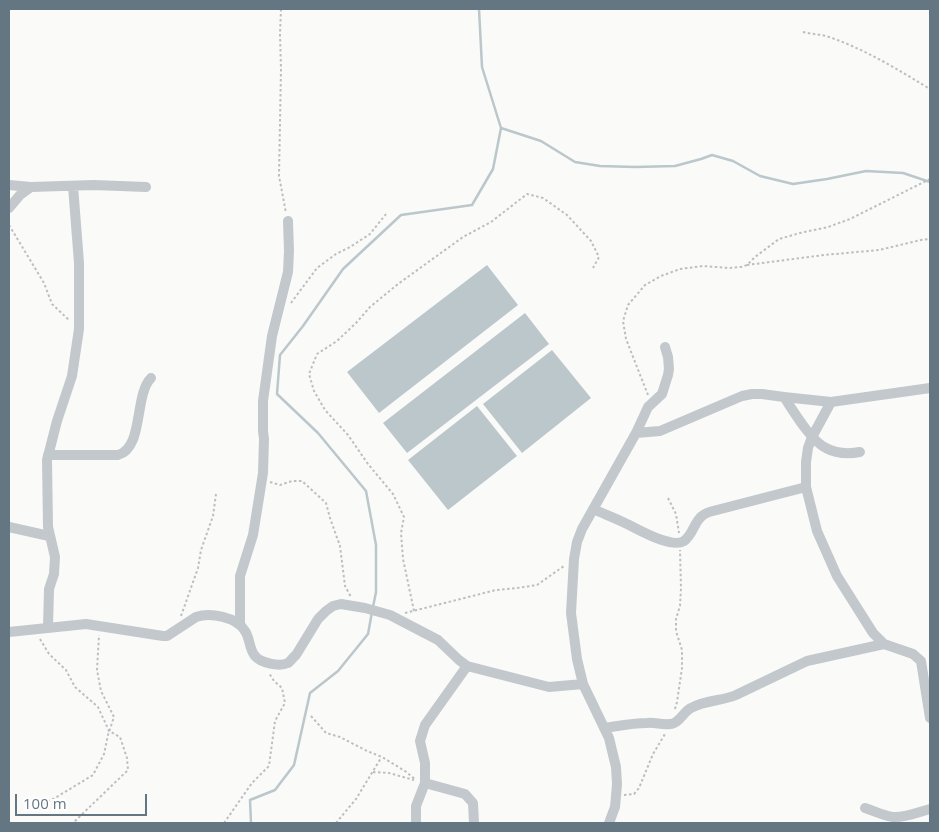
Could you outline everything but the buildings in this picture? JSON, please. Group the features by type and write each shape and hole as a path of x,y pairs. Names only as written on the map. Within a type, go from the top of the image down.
{"street":[{"path":"9,184 31,187 146,186"},
{"path":"48,627 49,589 54,574 54,557 49,536 47,460 57,421 72,376 79,329 79,263 73,186"},
{"path":"9,208 20,195 31,187"},
{"path":"240,625 240,576 253,535 263,473 263,401 272,336 288,272 290,251 288,221"},
{"path":"609,823 615,807 616,767 609,738 583,684 577,659 571,613 574,559 577,542 593,509 636,433 648,407 662,394 668,375 668,357 665,347"},
{"path":"48,455 118,455 124,453 135,434 143,393 151,378"},
{"path":"636,433 660,430 742,396 752,394 831,402 930,388"},
{"path":"784,397 812,436 825,448 840,453 860,452"},
{"path":"831,402 812,436 806,462 806,487 817,531 837,576 873,633 884,644 913,654 921,661 930,718"},
{"path":"593,509 642,532 670,542 680,542 685,540 690,534 702,515 713,510 806,487"},
{"path":"9,527 49,536"},
{"path":"9,632 86,624 167,636 201,615 219,616 240,625 247,634 252,650 260,660 278,664 288,663 296,654 318,619 326,611 338,604 385,613 438,640 467,666 549,687 583,684"},
{"path":"604,728 632,724 670,724 677,721 688,709 694,706 736,695 807,661 884,644"},
{"path":"416,823 416,806 425,763 420,741 425,725 467,666"},
{"path":"420,782 465,794 472,803 474,823"},
{"path":"865,808 894,817 930,809"}],"path":[{"path":"281,9 279,176 288,221"},
{"path":"803,32 845,43 897,69 930,89"},
{"path":"747,265 754,257 779,239 828,227 850,219 930,179"},
{"path":"414,611 403,559 401,532 404,518 393,494 368,464 348,435 325,410 314,391 309,374 317,354 337,341 370,307 398,284 463,237 491,222 527,194 543,198 567,215 591,241 599,257 593,268"},
{"path":"288,307 317,268 336,254 350,248 370,234 386,214"},
{"path":"9,225 44,283 52,304 79,329"},
{"path":"648,407 648,394 626,339 623,321 628,305 645,285 661,276 680,269 703,266 741,267 824,255 879,250 930,239"},
{"path":"263,473 270,482 280,485 292,481 302,481 326,503 340,546 346,586 360,607"},
{"path":"176,629 198,568 201,550 213,516 216,494"},
{"path":"668,498 676,514 680,542 681,588 676,631 682,650 682,668 675,710"},
{"path":"385,613 414,611 496,590 536,585 574,559"},
{"path":"34,808 55,798 93,775 104,754 114,718 101,690 97,670 100,626"},
{"path":"35,630 49,654 66,670 76,687 98,707 109,731 120,737 128,758 128,770 73,823"},
{"path":"224,823 252,784 269,766 275,720 285,703 282,688 274,681 260,660"},
{"path":"310,716 326,733 382,756 420,782"},
{"path":"616,796 634,794 639,788 653,754 670,724"},
{"path":"336,823 356,800 382,756"},
{"path":"373,772 389,773 420,782"}],"shaded area":[{"path":"487,265 518,305 379,413 347,372"},
{"path":"525,313 549,344 407,453 383,423"},
{"path":"552,350 591,398 522,453 483,404"},
{"path":"477,406 517,456 448,510 408,460"}],"waterway":[{"path":"373,607 376,592 376,545 366,491 318,433 277,394 280,355 343,269 401,215 472,205 493,169 501,128 482,67 479,9"},
{"path":"501,128 541,141 575,162 600,166 675,166 712,155 733,161 760,176 793,184 866,171 903,173 930,182"},
{"path":"251,823 250,800 275,790 294,765 310,693 338,671 368,634 372,612"}]}
